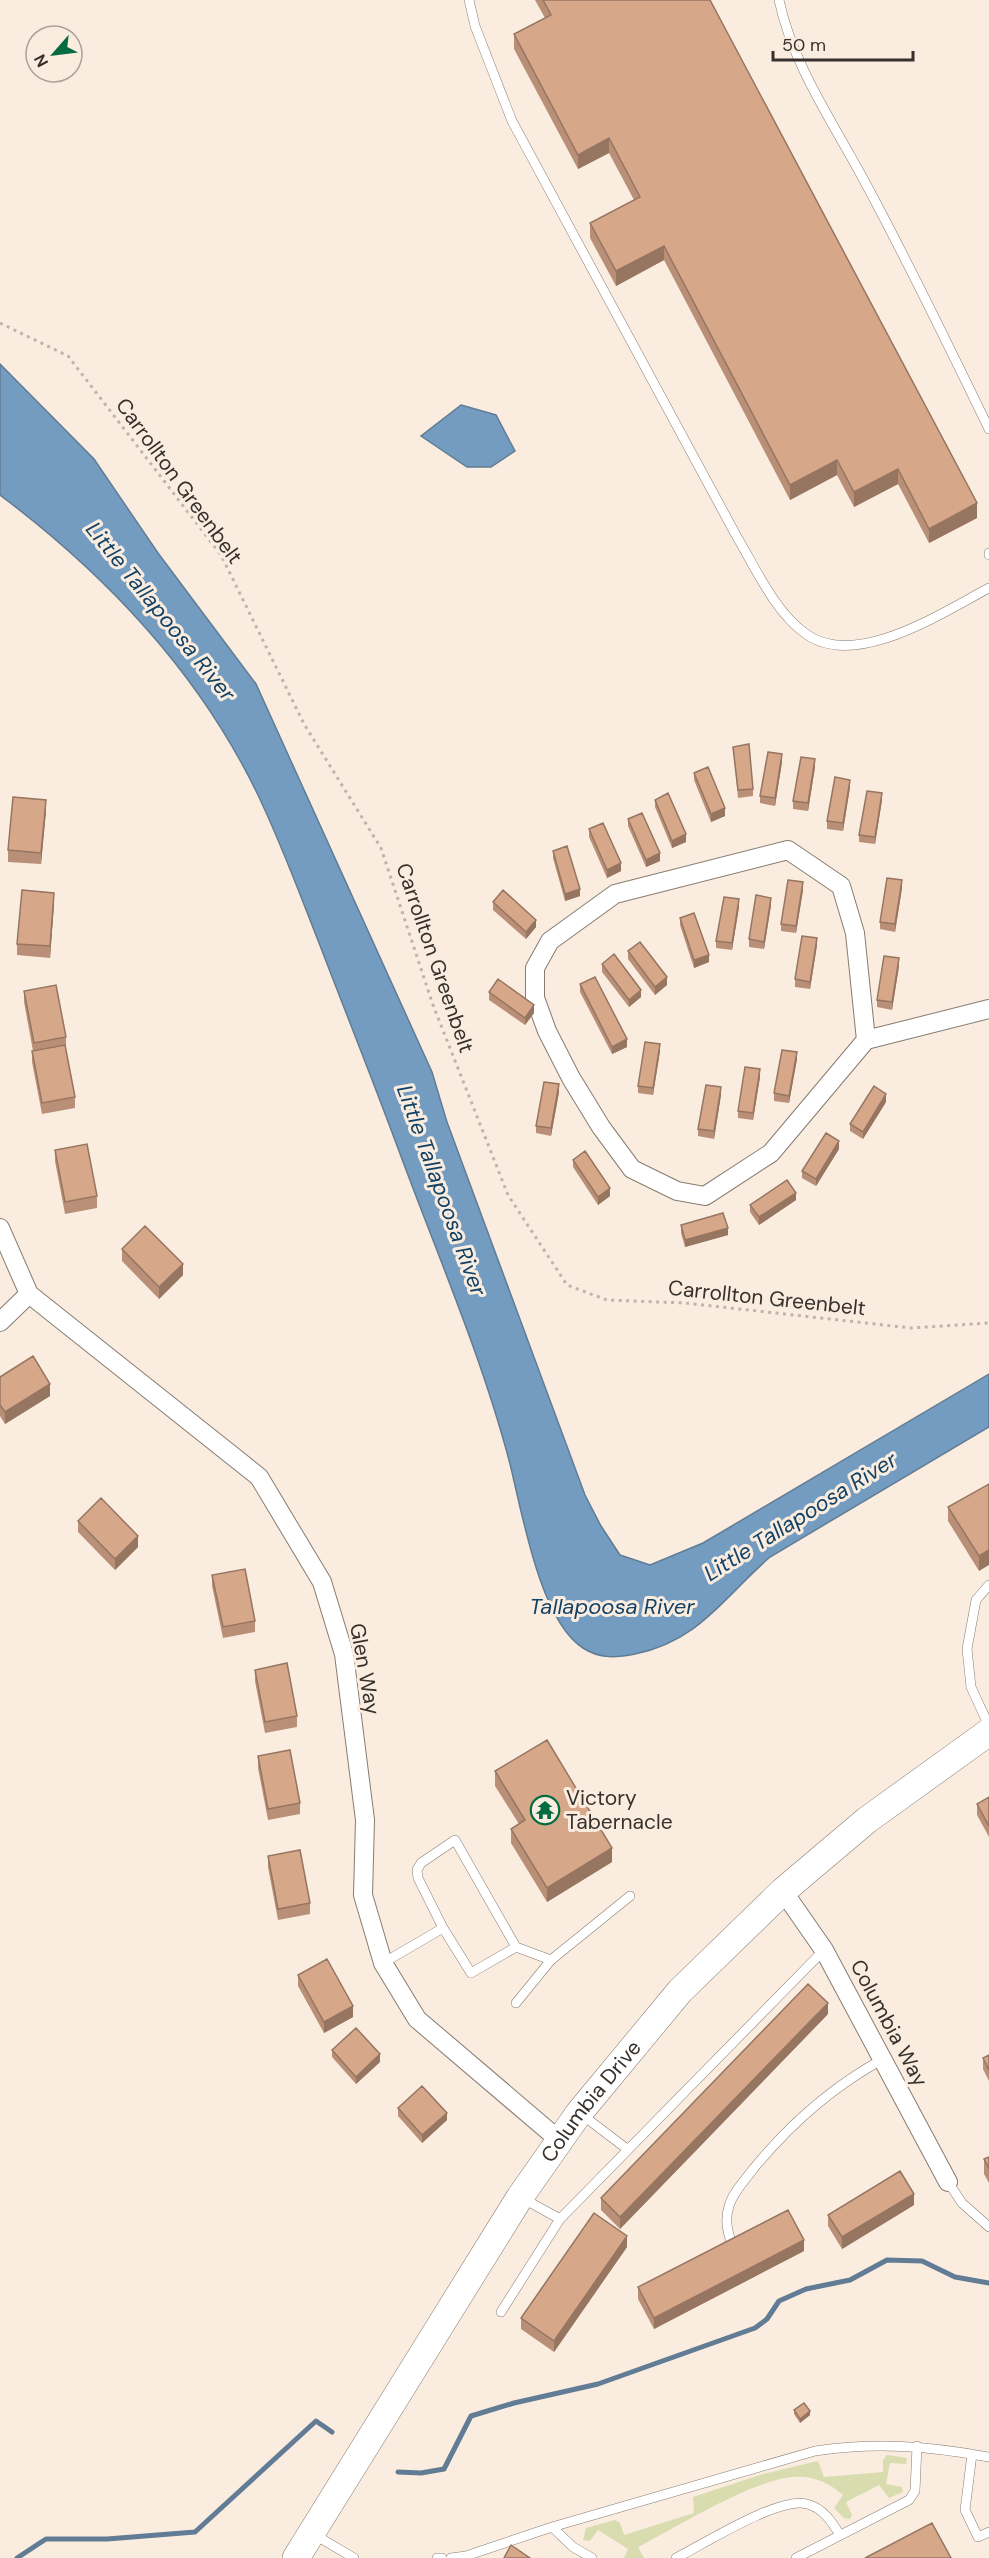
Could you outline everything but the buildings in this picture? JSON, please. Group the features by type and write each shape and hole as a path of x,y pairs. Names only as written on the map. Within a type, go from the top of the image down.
{"main road":[{"name":"Columbia Drive","path":"297,2558 520,2197 579,2113 680,1991 783,1891 867,1820 989,1732"}],"street":[{"path":"866,1040 855,933 841,886 788,850 615,894 550,941 535,969 535,998 547,1031 571,1078 601,1126 632,1169 677,1191 705,1196 771,1153 866,1040 989,1010"},
{"name":"Glen Way","path":"0,1228 29,1294 259,1477 322,1582 344,1654 364,1820 363,1895 383,1963 417,2019 559,2140"},
{"path":"0,1322 29,1294"},
{"name":"Columbia Way","path":"783,1891 824,1950 948,2182"}],"lane":[{"path":"469,0 475,26 512,121 775,601 806,634 838,648 916,628 989,588"},
{"path":"780,0 783,18 813,88 909,265 989,429"},
{"path":"989,1585 976,1600 967,1649 971,1688 989,1726"},
{"path":"516,1947 471,1973 443,1928 418,1878 417,1870 421,1863 455,1840 516,1947 551,1960"},
{"path":"516,2003 551,1960 630,1896"},
{"path":"383,1963 443,1928"},
{"path":"501,2312 560,2219 824,1950"},
{"path":"731,2242 726,2224 729,2204 771,2148 805,2112 840,2086 883,2059"},
{"path":"579,2113 627,2149"},
{"path":"948,2182 962,2203 989,2227"},
{"path":"520,2197 560,2219"},
{"path":"721,2247 741,2237"},
{"path":"451,2558 476,2553 552,2528 815,2451 859,2445 917,2446 989,2457"},
{"path":"795,2558 909,2500 915,2491 917,2446"},
{"path":"972,2454 965,2510 978,2537 989,2532"},
{"path":"676,2558 776,2506 796,2502 821,2510 840,2535"},
{"path":"552,2528 573,2547 592,2558"},
{"path":"312,2533 354,2558"}],"path":[{"name":"Carrollton Greenbelt","path":"0,323 68,356 221,555 304,724 381,848 433,1005 508,1195 567,1285 607,1300 686,1303 911,1328 989,1323"}],"green space":[{"path":"887,2455 907,2458 906,2464 890,2463 886,2484 902,2487 903,2492 889,2498 879,2485 846,2502 852,2515 850,2519 844,2518 834,2508 843,2495 838,2491 813,2479 793,2477 758,2486 693,2517 638,2547 644,2558 624,2558 628,2549 598,2530 590,2541 583,2540 586,2528 615,2520 620,2523 624,2535 694,2513 693,2497 763,2474 818,2461 824,2477 883,2472 883,2460"}],"water":[{"name":"Tallapoosa River","path":"0,364 94,459 158,553 256,684 432,1072 447,1122 585,1495 620,1555 650,1565 703,1543 989,1374 989,1427 770,1557 709,1616 677,1639 635,1654 608,1657 589,1652 568,1634 555,1615 544,1591 527,1536 499,1424 458,1306 321,948 265,810 233,747 177,666 146,628 76,558 0,495"},
{"path":"461,405 496,415 515,451 491,467 467,467 421,436"}],"waterway":[{"path":"398,2472 421,2473 444,2469 471,2416 514,2403 598,2384 755,2328 767,2319 779,2301 806,2289 850,2280 887,2260 922,2261 955,2277 989,2283"},
{"path":"17,2558 46,2539 107,2539 195,2532 316,2421 332,2432"}],"place":[{"name":"Victory Tabernacle","path":"545,1810"}],"water label":[{"name":"Little Tallapoosa River","path":"161,611"},
{"name":"Little Tallapoosa River","path":"442,1190"},
{"name":"Little Tallapoosa River","path":"800,1516"}]}
